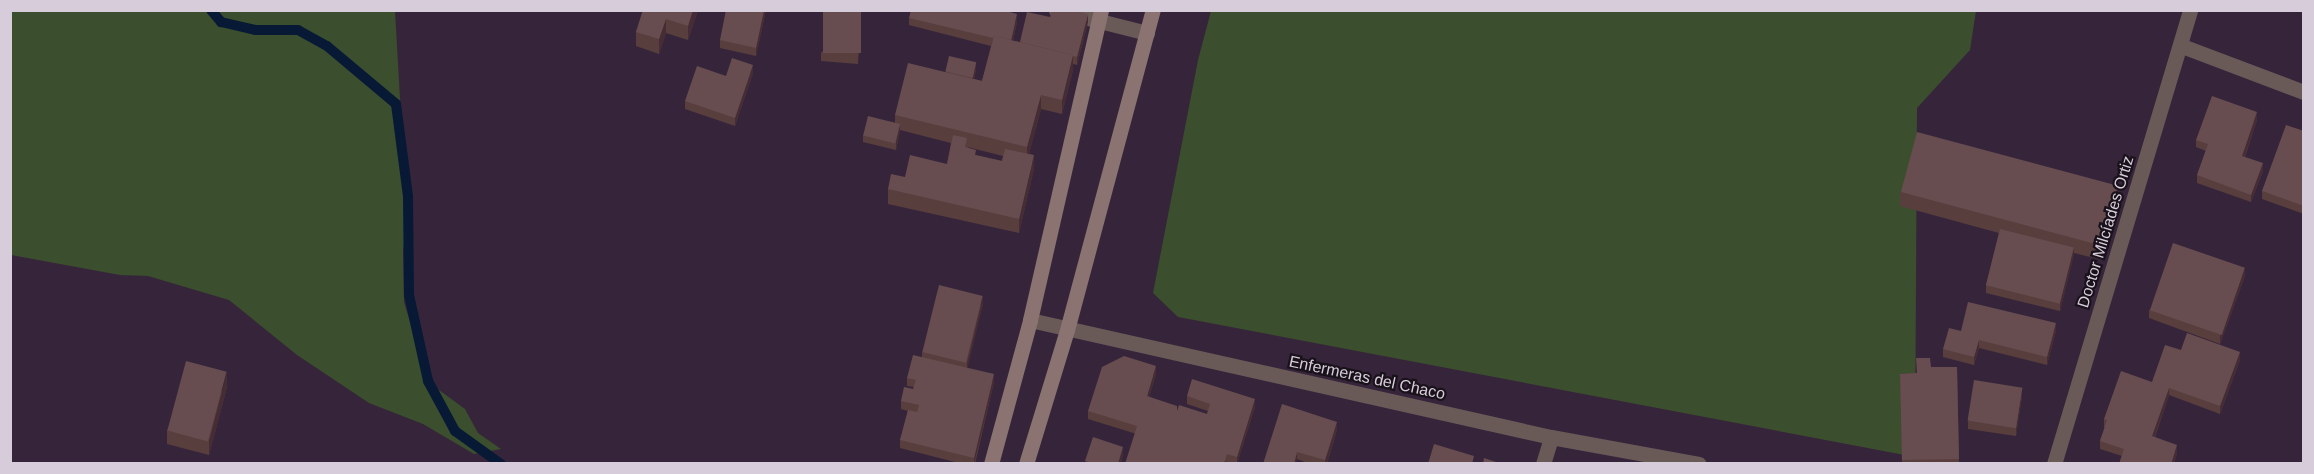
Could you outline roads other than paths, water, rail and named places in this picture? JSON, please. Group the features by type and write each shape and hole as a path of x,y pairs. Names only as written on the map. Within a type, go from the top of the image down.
{"main road":[{"path":"1026,464 1067,330 1153,10"},
{"path":"991,464 1030,320 1100,16"}],"street":[{"path":"1056,10 1100,16 1147,33"},
{"name":"Doctor Milcíades Ortiz","path":"2054,464 2182,46 2190,10"},
{"path":"2182,46 2304,92"},
{"name":"Enfermeras del Chaco","path":"1030,320 1551,437 1699,464"},
{"path":"1543,464 1551,437"}],"waterway":[{"path":"211,10 221,22 255,30 298,30 327,46 396,104 408,196 409,295 428,381 455,431 501,464"}]}
